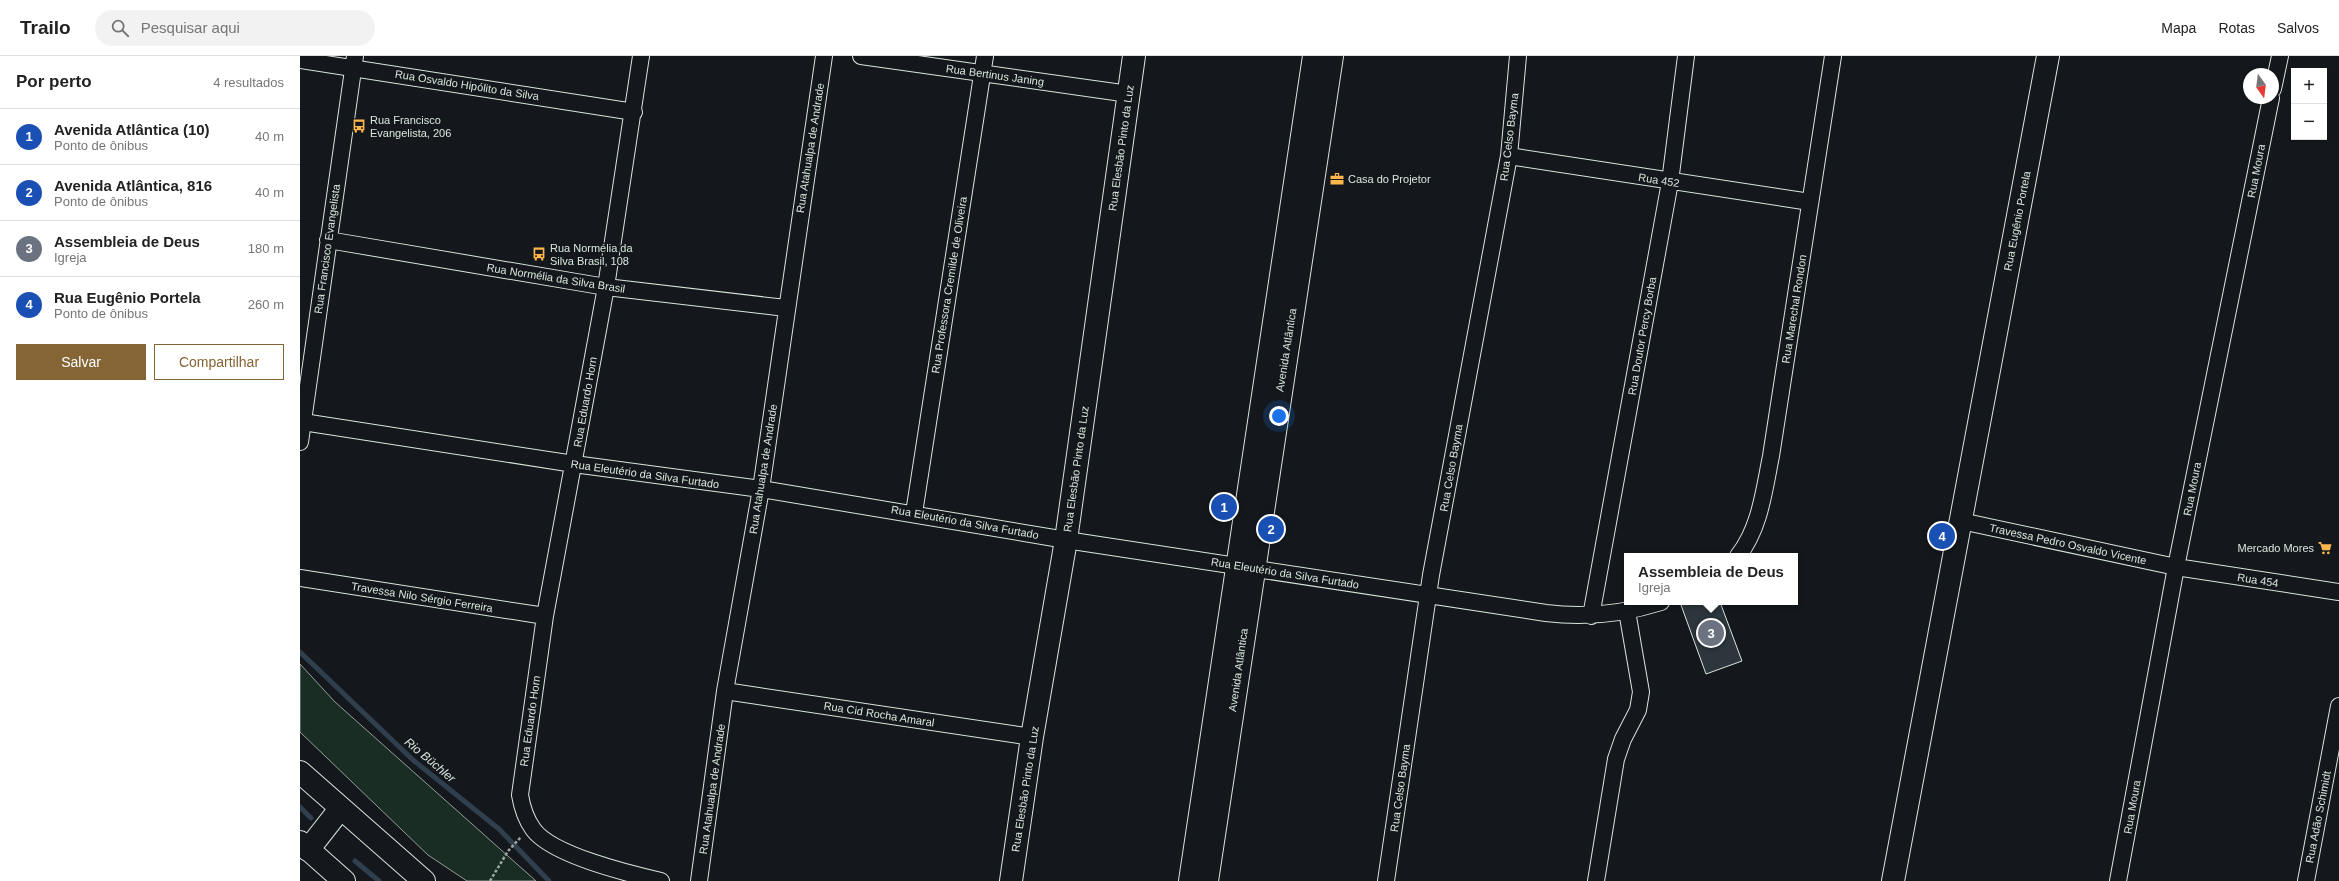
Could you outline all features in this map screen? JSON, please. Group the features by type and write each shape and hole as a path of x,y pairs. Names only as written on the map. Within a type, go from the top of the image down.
{"street":[{"name":"Rua Eduardo Horn","path":"641,56 634,112 606,287 545,616 520,795 522,808 533,830 558,847 593,862 661,881"},
{"name":"Rua Atahualpa de Andrade","path":"699,881 725,691 761,489 786,308 824,56"},
{"name":"Rua Bertinus Janing","path":"861,56 1129,94"},
{"name":"Rua Professora Cremilde de Oliveira","path":"914,513 985,56"},
{"name":"Rua Elesbão Pinto da Luz","path":"1011,881 1032,737 1066,540 1134,56"},
{"name":"Avenida Atlântica","path":"1207,881 1212,791 1316,98 1314,56"},
{"name":"Avenida Atlântica","path":"1316,98 1332,56"},
{"name":"Rua Celso Bayma","path":"1386,881 1428,596 1509,156 1518,56"},
{"name":"Rua Doutor Percy Borba","path":"1591,616 1670,182 1686,56"},
{"name":"Rua Marechal Rondon","path":"1740,553 1752,532 1766,485 1833,56"},
{"name":"Rua Eugênio Portela","path":"1892,881 2048,56"},
{"path":"2277,68 2280,56"},
{"name":"Rua Osvaldo Hipólito da Silva","path":"300,60 355,62 634,112"},
{"name":"Rua Francisco Evangelista","path":"300,442 328,240 355,62"},
{"name":"Rua Moura","path":"2118,881 2176,567 2270,104"},
{"name":"Rua 452","path":"1509,156 1670,182 1810,202"},
{"name":"Rua Normélia da Silva Brasil","path":"328,240 606,287 786,308"},
{"name":"Rua Eleutério da Silva Furtado","path":"303,422 574,464 761,489 914,513 1066,540 1546,613 1591,616 1627,611"},
{"name":"Travessa Pedro Osvaldo Vicente","path":"1961,521 2176,567"},
{"name":"Rua 454","path":"2176,567 2339,592"},
{"name":"Travessa Nilo Sérgio Ferreira","path":"300,578 545,616"},
{"path":"1596,881 1616,760 1623,739 1638,710 1641,692 1627,611 1650,605"},
{"name":"Rua Cid Rocha Amaral","path":"725,691 1032,737"},
{"name":"Rua Adão Schimidt","path":"2306,881 2339,706"},
{"path":"300,772 340,809 424,881"},
{"name":"Avenida Atlântica","path":"1190,881 1212,791"},
{"path":"340,809 303,851 344,881"}],"path":[{"path":"490,881 508,851 520,838"}],"green space":[{"path":"300,664 335,702 536,881 467,881 428,855 300,732"}],"building":[{"path":"1681,605 1721,605 1742,661 1706,674"}],"waterway":[{"name":"Rio Büchler","path":"300,652 413,760 499,829 549,881"},
{"path":"300,807 311,818"},
{"path":"355,861 379,881"}],"place":[{"name":"Rua Francisco Evangelista, 206","path":"359,126"},
{"name":"Casa do Projetor","path":"1337,179"},
{"name":"Rua Normélia da Silva Brasil, 108","path":"539,254"},
{"name":"Avenida Atlântica (10)","path":"1224,507"},
{"name":"Avenida Atlântica, 816","path":"1271,529"},
{"name":"Rua Eugênio Portela","path":"1942,536"},
{"name":"Mercado Mores","path":"2325,548"},
{"name":"Assembleia de Deus","path":"1711,633"}]}
